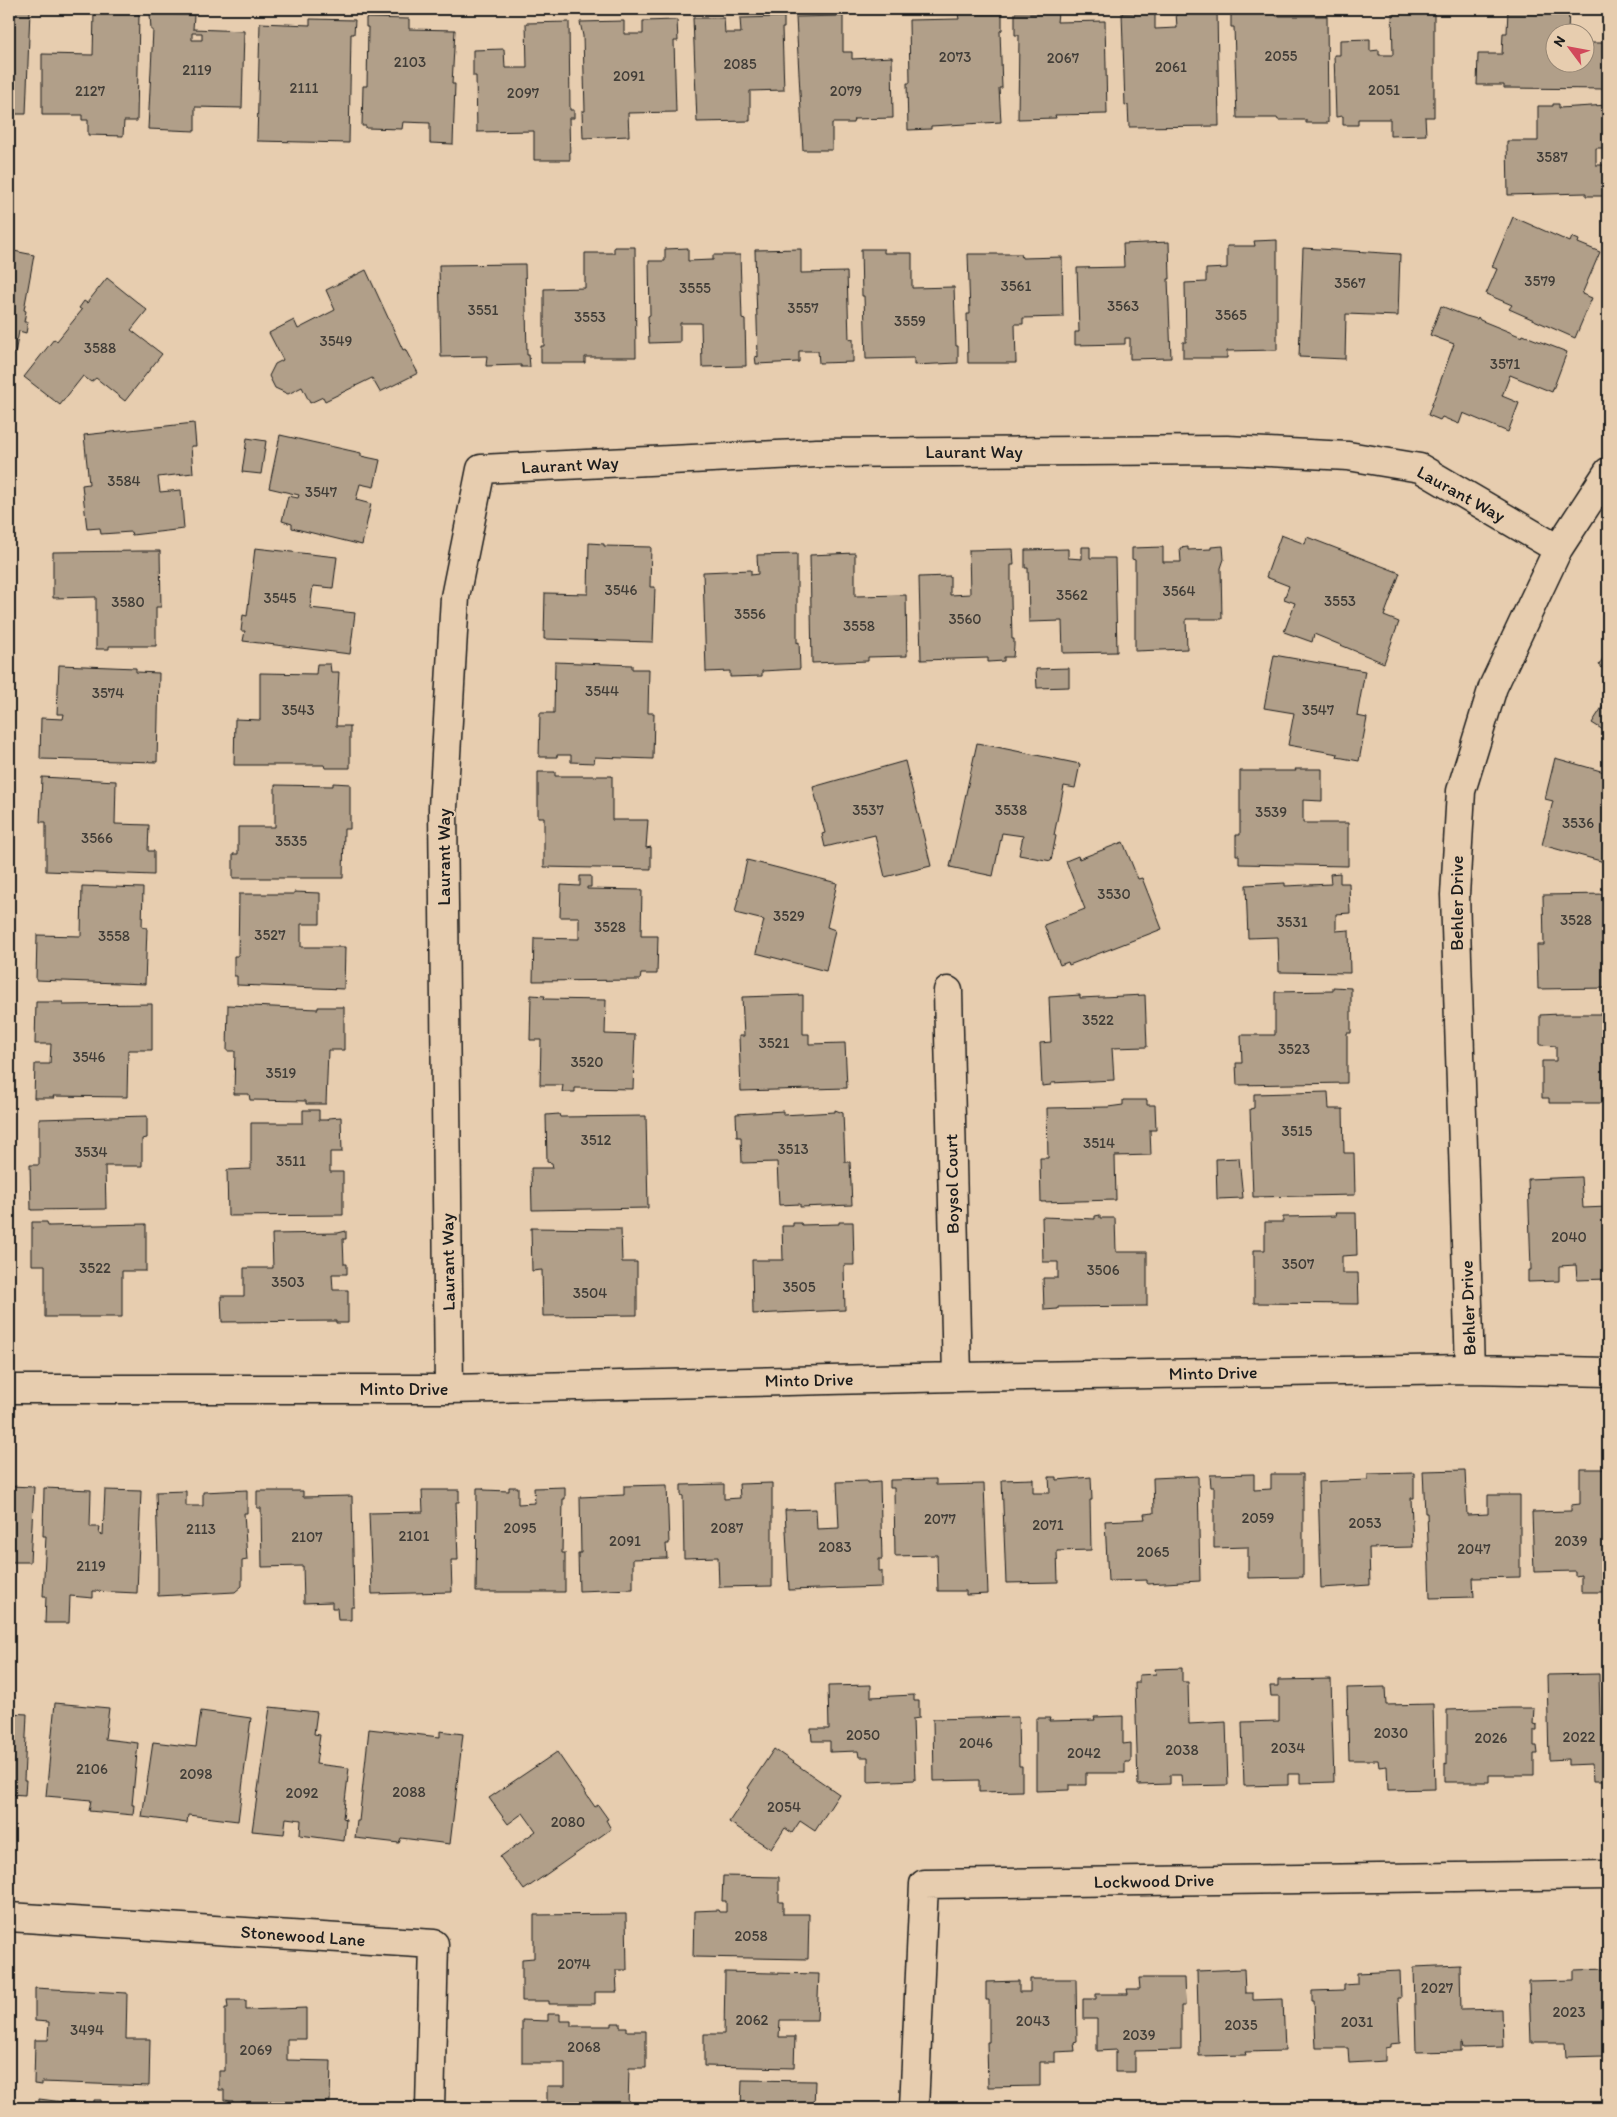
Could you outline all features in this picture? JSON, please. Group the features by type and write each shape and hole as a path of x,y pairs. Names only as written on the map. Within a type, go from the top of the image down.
{"street":[{"name":"Laurant Way","path":"450,1389 443,808 455,597 481,469 817,453 1227,450 1348,456 1420,468 1558,549"},
{"name":"Behler Drive","path":"1470,1369 1455,895 1461,790 1494,687 1558,549 1608,472"},
{"name":"Boysol Court","path":"948,991 957,1377"},
{"name":"Minto Drive","path":"9,1389 450,1389 957,1377 1470,1369 1608,1372"},
{"name":"Lockwood Drive","path":"914,2108 924,1884 1608,1875"},
{"name":"Stonewood Lane","path":"9,1917 434,1944 430,2108"}],"building":[{"path":"1276,9 1276,16 1327,16 1328,123 1306,123 1306,120 1278,120 1277,118 1237,118 1234,27 1231,27 1231,10"},
{"path":"1508,9 1569,9 1568,22 1544,22 1544,72 1594,72 1594,43 1608,43 1608,89 1504,88 1504,85 1477,85 1478,54 1502,54 1503,33 1507,33"},
{"path":"9,10 30,10 26,114 9,114"},
{"path":"1217,11 1219,126 1129,127 1128,105 1125,106 1122,13 1155,12 1155,29 1177,28 1176,12"},
{"path":"1392,11 1434,11 1434,117 1425,117 1426,135 1390,136 1390,119 1358,119 1358,125 1343,125 1343,116 1336,117 1334,55 1340,55 1340,40 1370,39 1370,51 1379,50 1379,55 1393,55"},
{"path":"94,13 139,14 137,121 124,121 123,136 88,135 88,120 82,120 82,115 42,115 42,54 93,55"},
{"path":"1002,13 1002,30 1000,31 1002,88 999,88 1001,122 931,126 931,129 908,130 907,83 910,83 909,20 959,19 958,14"},
{"path":"1015,13 1058,13 1057,22 1105,21 1107,114 1055,115 1056,118 1018,119 1019,35 1015,35"},
{"path":"150,14 194,15 193,29 244,31 242,108 195,107 195,131 148,129 153,30 151,30","holes":["192,33 202,33 202,40 192,40"]},
{"path":"843,16 843,52 852,52 852,59 892,57 893,118 854,119 853,123 832,123 832,150 803,150 796,17"},
{"path":"784,17 784,28 782,28 784,90 750,91 750,121 697,122 693,18 724,18 725,33 741,33 740,18"},
{"path":"366,18 409,19 409,29 455,30 452,84 455,84 453,144 430,143 430,123 403,122 402,129 366,128 366,126 362,126 363,86 367,86 368,27 366,27"},
{"path":"310,19 355,20 354,34 351,34 349,143 257,141 260,23 310,25"},
{"path":"677,20 678,41 674,41 676,112 628,113 629,136 583,138 582,111 585,111 583,36 580,22 624,21 624,34 643,34 643,21"},
{"path":"569,22 570,110 574,110 574,118 569,118 570,160 534,160 534,131 477,132 476,76 473,76 473,50 504,49 505,68 527,68 526,23"},
{"path":"1553,104 1559,104 1559,108 1608,105 1608,148 1596,148 1596,165 1608,165 1608,196 1586,196 1586,193 1508,195 1507,141 1538,141 1538,106 1553,106"},
{"path":"1513,217 1570,242 1572,237 1579,240 1578,243 1600,252 1582,294 1592,298 1575,338 1509,309 1512,305 1486,294 1497,269 1492,267"},
{"path":"1277,240 1277,350 1227,351 1227,358 1183,358 1183,342 1186,342 1185,283 1206,282 1206,269 1227,268 1227,246 1255,246 1254,241"},
{"path":"1169,242 1170,279 1168,279 1171,358 1130,359 1130,338 1125,338 1125,344 1075,345 1075,332 1079,332 1077,268 1124,267 1123,244"},
{"path":"614,247 635,247 636,357 585,357 585,363 541,363 541,346 544,346 544,289 585,288 585,253 614,253"},
{"path":"688,248 688,261 713,260 713,255 740,255 746,366 702,367 701,323 680,323 680,342 649,343 649,261 665,261 665,249"},
{"path":"1303,248 1400,254 1398,316 1346,314 1345,359 1299,357"},
{"path":"801,249 801,273 847,272 849,340 853,339 853,362 819,363 818,351 799,351 799,362 756,364 755,356 758,357 755,250"},
{"path":"861,249 884,249 884,253 912,253 912,288 954,287 958,363 914,365 914,358 866,359"},
{"path":"9,250 34,255 24,310 26,311 24,322 28,322 26,333 19,331 15,354 9,352"},
{"path":"968,254 1021,254 1022,258 1062,257 1063,317 1023,318 1023,324 1015,324 1016,363 968,363 967,314 970,314"},
{"path":"525,264 527,355 529,355 530,367 521,367 521,365 486,366 487,356 441,357 439,265"},
{"path":"366,270 403,350 405,349 418,373 380,392 372,378 325,401 323,397 310,403 302,387 288,394 275,388 269,376 275,364 283,360 269,333 294,320 298,329 335,310 326,290"},
{"path":"107,278 147,310 131,330 162,354 125,401 96,378 91,382 83,376 60,405 24,377 54,339 57,341 82,310 79,308 84,301 87,303"},
{"path":"1441,306 1466,316 1477,319 1478,317 1480,320 1522,337 1523,335 1567,352 1552,392 1510,375 1502,396 1519,403 1508,432 1463,413 1459,424 1442,417 1440,420 1428,415 1454,344 1430,335"},
{"path":"194,423 196,446 191,446 193,473 158,477 160,492 181,490 184,529 132,535 131,532 101,534 100,528 87,529 82,485 89,484 84,435"},
{"path":"280,435 361,453 361,456 380,460 374,487 360,484 356,500 371,504 362,545 292,528 292,524 282,521 288,496 298,498 299,495 269,488"},
{"path":"247,438 266,441 261,474 242,472"},
{"path":"1281,535 1305,544 1307,537 1400,573 1384,616 1399,622 1384,663 1314,634 1312,642 1284,632 1295,603 1284,599 1289,586 1266,577"},
{"path":"589,543 604,544 604,546 651,547 650,587 655,587 653,642 544,639 545,593 588,594"},
{"path":"1223,546 1224,559 1221,568 1222,619 1186,619 1187,649 1135,651 1135,560 1132,559 1132,548 1163,547 1163,562 1181,562 1180,548 1188,547 1188,550 1211,549 1211,547"},
{"path":"1082,547 1090,547 1090,558 1115,558 1117,652 1063,653 1062,621 1029,622 1028,568 1025,568 1025,550 1068,549 1068,558 1082,559"},
{"path":"255,548 337,557 333,588 313,586 310,608 355,613 350,654 243,641 245,631 241,631 243,615 247,616"},
{"path":"1013,549 1014,565 1011,565 1011,599 1012,639 1014,639 1013,657 1004,657 1004,661 988,662 988,658 921,660 919,577 950,576 950,595 970,594 969,550"},
{"path":"160,551 161,607 156,607 156,646 109,646 109,649 96,649 96,597 53,598 53,552"},
{"path":"855,553 855,596 906,595 907,656 868,657 868,661 812,663 810,555"},
{"path":"797,554 797,643 799,642 800,669 762,671 762,676 730,677 730,671 706,672 703,572 751,570 751,575 758,574 757,555"},
{"path":"1608,650 1608,671 1599,665"},
{"path":"1274,655 1365,671 1357,716 1367,718 1359,761 1337,757 1338,754 1288,745 1294,713 1264,708"},
{"path":"555,662 632,665 632,669 649,669 648,713 654,713 653,759 595,757 594,763 571,762 571,755 539,757 540,713 554,713"},
{"path":"317,664 330,664 331,672 339,672 336,726 350,726 350,768 325,768 324,765 234,765 235,719 260,720 260,673 316,674"},
{"path":"59,665 136,668 136,672 159,673 157,762 40,759 41,718 63,719 64,714 57,714"},
{"path":"1069,668 1069,687 1037,688 1036,669"},
{"path":"1608,698 1608,733 1592,723"},
{"path":"977,743 1080,764 1075,788 1064,786 1051,861 1019,855 1023,836 1002,833 993,876 950,867"},
{"path":"1555,758 1608,773 1608,863 1542,845 1553,801 1545,799"},
{"path":"905,761 931,866 885,877 875,835 825,847 822,834 825,833 813,787"},
{"path":"1295,769 1322,769 1322,801 1303,800 1303,823 1348,823 1348,866 1239,864 1239,855 1236,855 1236,835 1240,835 1240,771 1296,771"},
{"path":"538,772 555,772 555,776 612,776 612,820 648,820 646,848 651,847 651,869 544,867 544,817 538,817"},
{"path":"42,777 116,781 115,824 149,825 148,851 154,851 154,875 46,871 46,822 40,822"},
{"path":"333,783 350,784 350,829 344,829 343,878 233,878 233,854 238,854 238,827 275,827 275,785 333,786"},
{"path":"1123,842 1138,879 1142,878 1162,929 1069,965 1068,962 1060,965 1044,925 1085,909 1066,861 1078,856 1079,859"},
{"path":"747,860 837,883 827,927 835,930 826,971 756,953 764,920 735,913"},
{"path":"1340,873 1340,883 1349,883 1350,913 1336,914 1336,931 1349,930 1350,973 1279,972 1278,937 1248,938 1246,885 1285,883 1285,886 1331,884 1330,874"},
{"path":"580,876 591,876 591,887 587,887 587,889 642,890 641,936 658,936 657,974 641,974 640,980 533,981 534,938 579,939 579,917 560,917 561,885 580,886"},
{"path":"82,886 143,888 142,927 147,928 145,984 36,980 37,935 81,936"},
{"path":"294,892 320,893 320,924 301,924 301,947 345,947 344,989 237,985 237,976 234,976 234,956 238,956 239,894 294,894"},
{"path":"1608,894 1608,988 1538,989 1537,945 1544,945 1543,895"},
{"path":"1333,987 1351,988 1351,1033 1347,1033 1347,1083 1237,1085 1236,1063 1242,1063 1241,1035 1275,1035 1275,992 1333,991"},
{"path":"531,995 545,996 544,999 606,1000 605,1034 635,1035 633,1089 575,1088 575,1092 562,1092 563,1085 540,1085 541,1040 530,1040"},
{"path":"803,995 803,1034 809,1034 809,1044 845,1043 847,1088 741,1091 739,1036 744,1036 742,997"},
{"path":"1080,995 1080,998 1145,995 1147,1047 1112,1048 1114,1080 1051,1083 1051,1085 1042,1086 1040,1043 1051,1042 1049,997"},
{"path":"36,1002 63,1002 63,1005 152,1004 152,1050 128,1050 127,1097 53,1096 54,1098 34,1098 35,1064 50,1064 51,1044 35,1044"},
{"path":"228,1005 318,1009 318,1007 344,1007 344,1050 328,1050 326,1104 306,1104 306,1101 250,1100 249,1094 234,1094 235,1051 227,1051"},
{"path":"1608,1014 1608,1103 1549,1103 1549,1098 1542,1098 1542,1061 1556,1061 1556,1046 1540,1045 1540,1015"},
{"path":"1328,1092 1329,1109 1343,1109 1344,1153 1354,1153 1355,1195 1253,1197 1250,1109 1254,1108 1254,1094"},
{"path":"1123,1100 1147,1100 1147,1105 1155,1105 1156,1130 1150,1130 1151,1155 1115,1156 1116,1200 1041,1202 1040,1158 1048,1158 1047,1108 1108,1107 1123,1105"},
{"path":"303,1110 319,1110 319,1120 341,1117 342,1152 330,1152 330,1172 343,1172 343,1215 228,1216 227,1170 251,1169 251,1123 303,1123"},
{"path":"835,1110 843,1113 845,1162 850,1162 852,1205 800,1207 800,1204 779,1205 777,1162 742,1163 741,1137 737,1137 736,1114 783,1111 783,1115 835,1112"},
{"path":"559,1114 560,1117 646,1116 648,1208 532,1210 531,1168 553,1168 552,1163 547,1162 546,1115"},
{"path":"147,1116 147,1138 142,1139 142,1166 105,1166 106,1209 31,1210 30,1165 39,1165 39,1119"},
{"path":"1239,1158 1243,1198 1217,1199 1216,1159"},
{"path":"1581,1177 1583,1208 1608,1207 1608,1279 1577,1280 1576,1265 1559,1266 1559,1281 1528,1282 1528,1270 1531,1270 1528,1179"},
{"path":"1335,1213 1356,1213 1357,1255 1342,1256 1342,1273 1358,1273 1359,1304 1254,1303 1254,1250 1265,1250 1265,1222 1283,1222 1283,1217 1336,1216"},
{"path":"1100,1215 1100,1218 1115,1218 1116,1252 1147,1252 1147,1306 1058,1307 1058,1309 1044,1310 1043,1278 1058,1278 1058,1262 1043,1262 1042,1217 1095,1219 1095,1216"},
{"path":"32,1222 47,1222 48,1226 146,1224 146,1271 122,1271 122,1317 45,1317 45,1265 32,1265"},
{"path":"839,1222 853,1222 854,1265 844,1265 845,1310 753,1314 752,1260 783,1260 782,1226 793,1226 793,1223 801,1223 802,1225 839,1224"},
{"path":"531,1228 621,1229 622,1262 637,1262 637,1315 543,1316 542,1270 532,1271"},
{"path":"346,1231 346,1239 343,1239 344,1264 347,1264 347,1274 332,1274 333,1290 348,1290 348,1323 336,1323 336,1321 222,1322 221,1296 244,1296 244,1268 273,1268 272,1234 338,1233"},
{"path":"1580,1469 1608,1469 1608,1592 1581,1592 1581,1575 1575,1576 1575,1571 1534,1572 1532,1512 1571,1511 1571,1505 1580,1504"},
{"path":"1465,1470 1467,1515 1488,1514 1488,1495 1520,1495 1520,1577 1473,1578 1474,1597 1430,1598 1427,1513 1425,1513 1423,1471"},
{"path":"1414,1473 1414,1498 1411,1498 1413,1547 1369,1548 1370,1585 1321,1588 1318,1482 1368,1480 1368,1474"},
{"path":"1254,1474 1254,1490 1271,1489 1271,1474 1303,1474 1303,1577 1248,1578 1248,1547 1214,1548 1214,1487 1211,1487 1210,1475"},
{"path":"1198,1476 1200,1581 1147,1584 1147,1580 1108,1581 1105,1521 1145,1519 1144,1514 1154,1513 1153,1478"},
{"path":"1049,1477 1057,1477 1057,1480 1091,1477 1091,1550 1057,1551 1058,1582 1006,1583 1002,1480 1033,1479 1033,1493 1050,1493"},
{"path":"936,1479 936,1485 984,1484 988,1594 966,1595 966,1591 938,1591 937,1555 895,1556 894,1488 890,1488 890,1480"},
{"path":"868,1481 868,1483 880,1482 882,1559 879,1559 879,1571 882,1571 882,1587 789,1590 785,1510 816,1509 817,1529 839,1528 837,1482"},
{"path":"772,1483 772,1586 719,1587 718,1557 684,1558 683,1496 681,1495 681,1485 724,1484 724,1499 740,1498 739,1484"},
{"path":"667,1485 669,1544 666,1544 667,1558 633,1559 633,1589 579,1591 578,1553 581,1553 580,1497 624,1495 624,1486"},
{"path":"9,1486 34,1487 30,1562 9,1562"},
{"path":"509,1487 518,1487 518,1504 535,1503 534,1488 565,1487 562,1553 565,1553 565,1592 476,1592 477,1488 509,1491"},
{"path":"44,1488 91,1490 90,1527 100,1527 99,1534 103,1535 105,1490 141,1491 137,1593 93,1591 93,1598 70,1596 69,1623 45,1623 46,1596 43,1596 46,1536 43,1536"},
{"path":"247,1490 247,1513 244,1513 247,1560 242,1561 242,1586 235,1592 158,1596 156,1492 186,1491 186,1506 203,1506 203,1492"},
{"path":"422,1490 459,1490 459,1502 456,1502 458,1560 451,1560 452,1592 372,1594 369,1513 423,1512"},
{"path":"257,1491 303,1491 303,1497 352,1496 354,1607 351,1607 351,1620 338,1620 337,1608 332,1608 332,1602 304,1603 303,1566 262,1567 261,1508 257,1508"},
{"path":"1182,1668 1182,1682 1188,1682 1189,1724 1226,1722 1228,1785 1182,1786 1181,1775 1170,1775 1170,1784 1138,1785 1135,1683 1139,1683 1139,1675 1156,1674 1155,1669"},
{"path":"1599,1674 1600,1715 1608,1715 1608,1781 1593,1781 1592,1764 1568,1765 1568,1759 1549,1760 1547,1675"},
{"path":"1331,1679 1334,1782 1300,1783 1300,1774 1288,1774 1288,1785 1244,1786 1242,1722 1279,1721 1279,1696 1271,1696 1270,1686 1278,1686 1278,1680"},
{"path":"871,1685 871,1697 914,1695 914,1701 919,1701 919,1718 913,1719 915,1780 868,1782 868,1757 859,1757 858,1751 830,1752 830,1741 812,1741 811,1729 829,1729 828,1686"},
{"path":"1385,1687 1386,1705 1433,1704 1435,1789 1388,1790 1387,1766 1379,1767 1378,1760 1349,1760 1347,1688"},
{"path":"55,1703 109,1708 105,1739 138,1743 132,1805 134,1805 133,1815 89,1811 91,1800 46,1796"},
{"path":"270,1707 317,1712 314,1734 320,1735 316,1764 349,1768 343,1818 346,1819 344,1841 300,1835 301,1820 286,1818 284,1834 252,1831"},
{"path":"1534,1708 1533,1724 1537,1725 1537,1730 1534,1730 1534,1746 1537,1746 1538,1754 1534,1754 1534,1775 1489,1775 1489,1782 1445,1782 1447,1710"},
{"path":"201,1711 251,1718 238,1821 188,1815 187,1823 142,1817 153,1742 196,1747"},
{"path":"9,1713 27,1714 25,1795 9,1794"},
{"path":"1123,1716 1123,1744 1131,1743 1131,1762 1125,1762 1125,1773 1086,1773 1086,1785 1069,1785 1069,1790 1036,1791 1036,1718 1050,1718 1049,1721 1095,1720 1094,1717"},
{"path":"1018,1717 1019,1766 1022,1766 1022,1791 979,1792 979,1780 934,1781 933,1719"},
{"path":"369,1729 440,1737 440,1731 463,1734 450,1844 401,1838 399,1843 355,1838 357,1821 359,1821"},
{"path":"774,1749 839,1794 815,1831 800,1821 792,1833 785,1828 771,1849 729,1822 750,1790 748,1788"},
{"path":"557,1752 595,1807 598,1805 608,1819 606,1820 611,1829 524,1890 500,1857 536,1831 523,1813 508,1824 489,1798"},
{"path":"723,1876 779,1877 779,1902 783,1902 783,1914 809,1914 808,1959 693,1957 694,1911 718,1910 719,1912 726,1912 726,1901 722,1901"},
{"path":"626,1914 627,1970 616,1970 617,1992 595,1992 595,2004 549,2004 549,2001 522,2001 522,1959 534,1958 534,1915"},
{"path":"1460,1965 1461,2010 1502,2009 1503,2047 1463,2048 1461,2043 1461,2051 1416,2052 1414,1967"},
{"path":"1244,1969 1245,1993 1253,1993 1253,2000 1283,1999 1285,2051 1245,2052 1246,2055 1199,2056 1197,1971"},
{"path":"1608,1969 1608,2042 1603,2043 1603,2056 1566,2057 1565,2043 1531,2043 1529,1981 1574,1980 1574,1970"},
{"path":"1400,1971 1401,1998 1398,1998 1400,2043 1390,2044 1390,2047 1385,2048 1385,2061 1349,2063 1348,2048 1316,2048 1312,1991 1344,1990 1344,1985 1357,1984 1357,1973"},
{"path":"725,1972 819,1974 817,2020 780,2020 779,2037 795,2037 794,2068 704,2066 704,2034 724,2034"},
{"path":"1139,1978 1184,1978 1185,2006 1181,2006 1181,2050 1135,2051 1135,2072 1115,2072 1115,2053 1117,2053 1117,2050 1097,2051 1097,2019 1083,2019 1083,1999 1096,1999 1096,1994 1128,1994 1127,1989 1140,1989"},
{"path":"1030,1979 1076,1979 1077,2042 1074,2043 1075,2051 1055,2052 1055,2062 1040,2062 1040,2086 988,2087 987,2042 989,2042 989,2000 986,2000 986,1982 1019,1981 1019,1992 1030,1992"},
{"path":"35,1988 127,1993 126,2039 150,2039 149,2086 42,2082 42,2085 34,2084 35,2040 48,2040 49,2022 35,2021"},
{"path":"227,2000 246,2000 246,2010 306,2008 306,2039 287,2039 287,2060 331,2061 330,2102 241,2102 241,2105 233,2105 233,2101 224,2100 224,2090 219,2090 219,2071 225,2071 225,2008 228,2008"},
{"path":"548,2014 560,2014 560,2021 571,2021 571,2026 612,2026 612,2023 620,2023 620,2027 627,2027 627,2031 646,2031 646,2068 629,2068 628,2108 547,2108 547,2086 565,2086 565,2063 522,2063 522,2020 548,2021"},
{"path":"742,2080 815,2081 814,2108 741,2108"},
{"path":"39,2099 63,2102 94,2103 94,2100 101,2100 101,2103 144,2103 144,2108 39,2108"}]}
